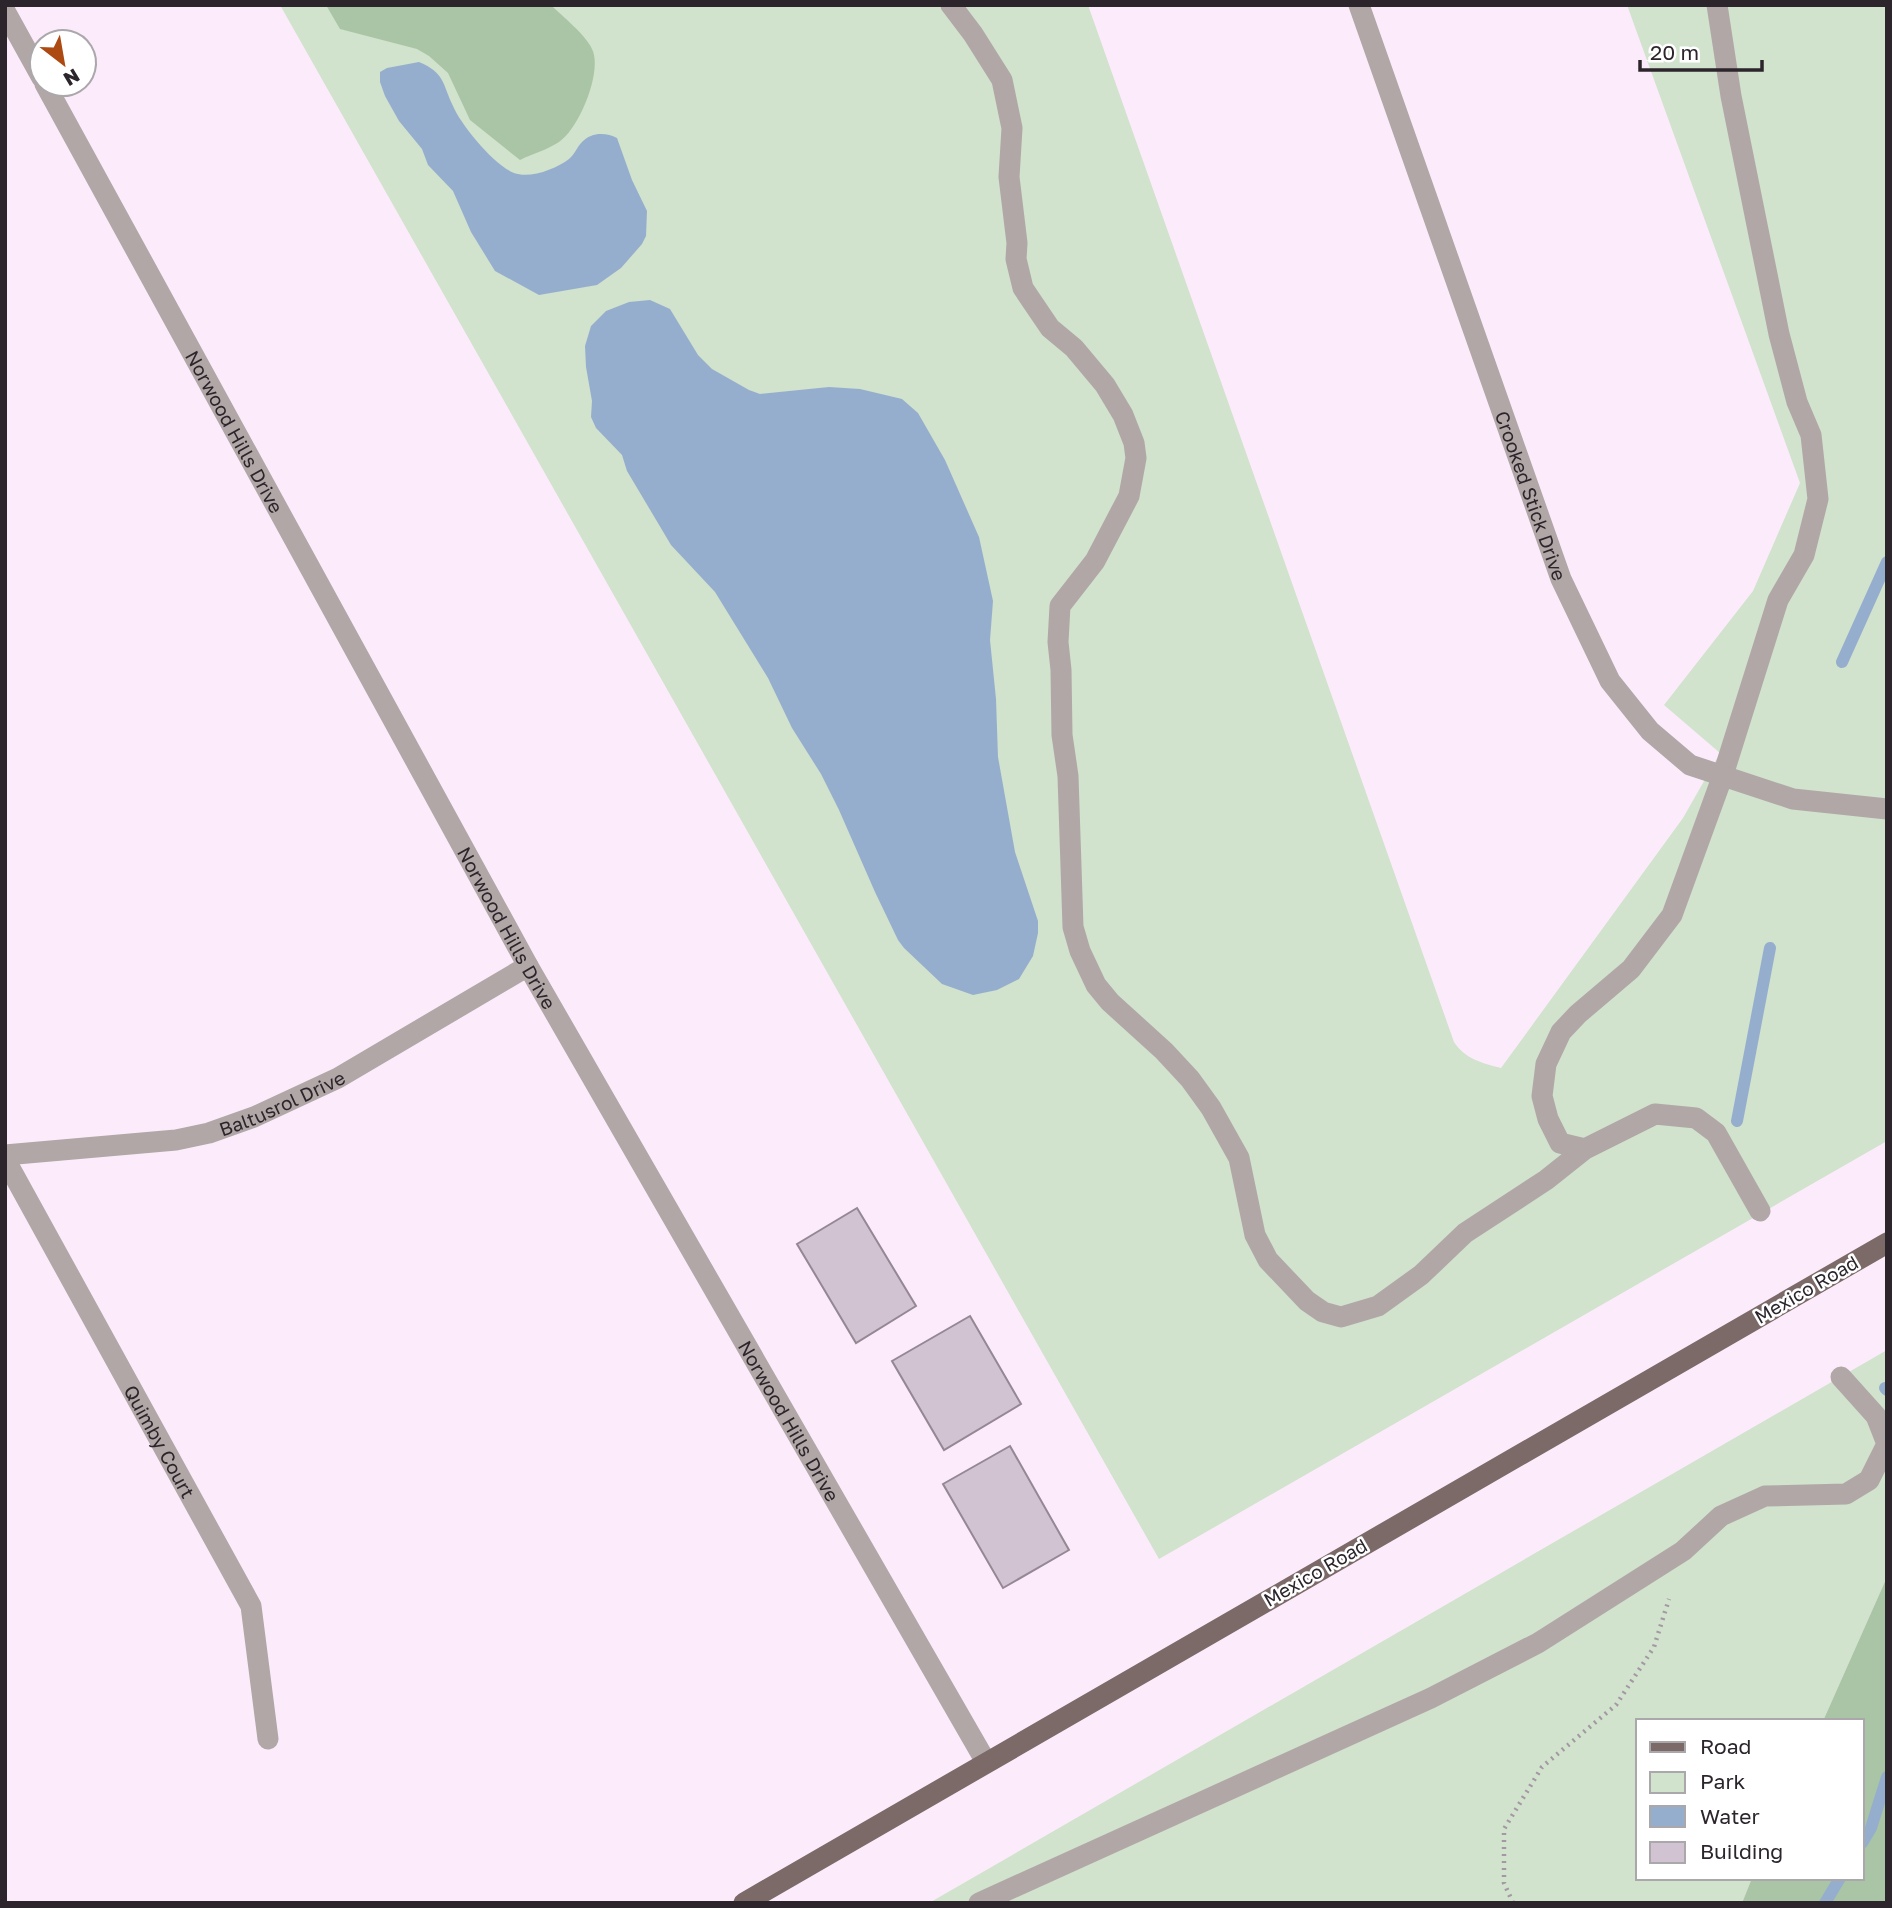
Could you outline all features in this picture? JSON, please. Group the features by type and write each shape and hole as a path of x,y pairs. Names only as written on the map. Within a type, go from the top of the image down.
{"main road":[{"name":"Mexico Road","path":"744,1903 1887,1243"}],"street":[{"path":"951,5 1002,80 1012,128 1009,177 1017,243 1017,273 1023,288 1050,328 1074,348 1105,385 1123,415 1134,443 1136,458 1129,496 1095,561 1060,606 1058,618 1062,735 1068,776 1071,916 1080,951 1096,985 1110,1002 1164,1051 1190,1079 1211,1108 1239,1158 1255,1234 1268,1260 1307,1301 1323,1312 1341,1317 1378,1306 1421,1275 1465,1233 1546,1180 1585,1149 1655,1114 1696,1118 1717,1133 1760,1211"},
{"name":"Crooked Stick Drive","path":"1359,5 1560,579 1610,681 1650,731 1690,765 1793,799 1887,809"},
{"path":"1585,1149 1560,1143 1548,1119 1542,1096 1546,1064 1561,1032 1631,969 1672,915 1723,775 1778,600 1804,555 1818,499 1811,435 1797,402 1779,334 1731,96 1717,5"},
{"path":"5,11 28,53"},
{"name":"Norwood Hills Drive","path":"54,98 528,966 986,1762"},
{"name":"Baltusrol Drive","path":"5,1157 176,1139 221,1129 338,1078 528,966"},
{"name":"Quimby Court","path":"5,1157 251,1606 268,1739"},
{"path":"979,1903 1431,1698 1538,1643 1683,1551 1721,1516 1765,1496 1846,1494 1869,1480 1887,1444 1876,1416 1841,1377"}],"path":[{"path":"1513,1903 1504,1883 1504,1829 1542,1767 1616,1705 1654,1647 1683,1551"}],"green space":[{"path":"280,5 1088,5 1454,1042 1469,1056 1501,1068 1683,818 1720,753 1664,705 1753,591 1800,483 1627,5 1887,5 1887,1141 1159,1559"},
{"path":"326,5 551,5 592,49 595,59 592,85 581,113 567,135 554,145 520,160 470,120 448,73 429,56 417,49 340,29"},
{"path":"1887,1350 1887,1577 1824,1719 1636,1719 1636,1880 1751,1880 1742,1903 929,1903"},
{"path":"1887,1577 1887,1903 1742,1903 1751,1880 1864,1880 1864,1719 1824,1719"}],"water":[{"path":"419,62 438,75 457,114 479,144 497,162 514,173 535,174 564,163 580,144 594,135 603,134 617,138 647,211 646,236 621,268 597,285 539,295 495,271 471,232 453,191 428,165 422,149 399,121 385,96 380,72 387,68"},
{"path":"650,300 670,309 698,355 712,369 749,390 760,394 829,387 860,389 902,399 918,413 945,460 979,537 993,601 990,640 998,757 1015,852 1038,921 1033,956 1019,979 997,990 973,995 942,984 904,948 821,774 792,728 768,678 715,592 671,545 627,471 622,455 596,428 591,417 592,401 586,367 585,346 591,326 606,311 629,302"}],"building":[{"path":"857,1208 916,1306 856,1343 797,1244"},
{"path":"970,1316 1021,1404 944,1450 892,1361"},
{"path":"1010,1446 1069,1550 1003,1588 943,1484"}],"waterway":[{"path":"1842,662 1887,562"},
{"path":"1737,1121 1770,948"},
{"path":"1864,1840 1871,1828 1887,1777"},
{"path":"1825,1903 1839,1880"}]}
